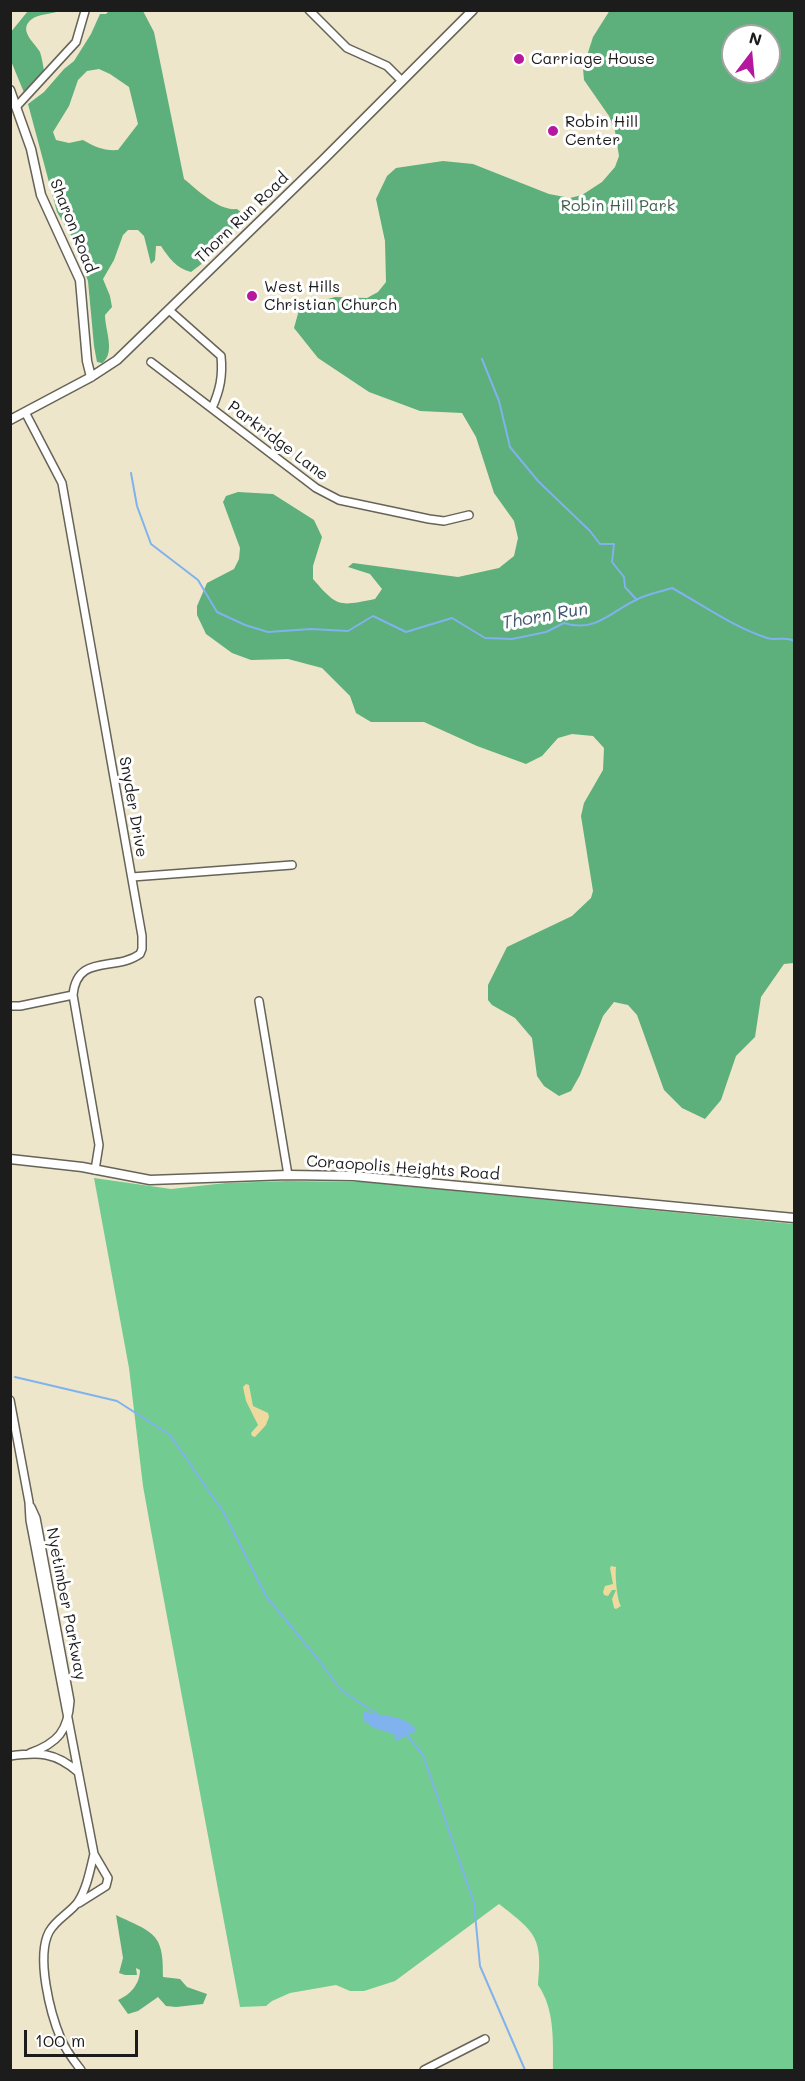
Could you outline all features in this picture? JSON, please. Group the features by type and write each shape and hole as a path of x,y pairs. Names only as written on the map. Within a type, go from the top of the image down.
{"street":[{"path":"309,10 347,48 387,66 402,81"},
{"name":"Thorn Run Road","path":"10,420 91,377 117,360 473,10"},
{"path":"17,106 76,42 85,11"},
{"name":"Sharon Road","path":"10,90 31,148 41,195 80,280 87,361 91,377"},
{"name":"Parkridge Lane","path":"169,310 221,356 223,372 221,389 212,408"},
{"name":"Parkridge Lane","path":"151,362 315,488 339,500 444,521 469,515"},
{"name":"Snyder Drive","path":"25,412 62,483 142,936 140,954 128,960 83,970 76,979 73,994"},
{"path":"132,878 292,865"},
{"path":"10,1006 21,1006 73,994 98,1134 99,1150 96,1170"},
{"path":"259,1000 288,1175"},
{"name":"Coraopolis Heights Road","path":"10,1159 96,1170 150,1180 288,1175 354,1176 795,1218"},
{"name":"Nyetimber Parkway","path":"10,1400 29,1502 36,1518 63,1663 69,1696 68,1713 94,1854"},
{"path":"30,1754 58,1738 66,1723 68,1713"},
{"path":"10,1756 41,1753 61,1759 78,1772"},
{"path":"76,1904 83,1893 94,1854"},
{"path":"81,2070 61,2038 50,1998 43,1956 45,1941 52,1927 76,1904 106,1886 108,1878 94,1854"},
{"path":"424,2070 485,2039"}],"green space":[{"name":"Robin Hill Park","path":"610,10 794,11 794,963 784,964 761,997 755,1037 736,1056 721,1100 705,1119 682,1108 664,1090 637,1015 628,1005 614,1002 603,1016 580,1075 571,1091 559,1096 544,1086 537,1076 532,1038 515,1018 492,1005 488,1000 488,985 507,947 572,916 591,898 593,891 581,816 584,803 603,770 604,748 593,736 572,734 558,738 542,756 526,764 477,746 424,722 371,722 356,713 350,696 322,668 288,659 251,660 232,653 206,634 197,615 197,606 207,583 234,569 239,559 240,548 223,502 226,496 238,492 273,494 314,520 322,537 313,566 313,579 328,595 340,602 354,603 375,599 382,589 370,574 348,567 353,563 458,577 499,568 514,556 518,538 514,521 494,493 476,437 462,413 420,411 369,392 318,358 294,328 299,310 303,306 335,297 367,298 378,292 386,282 385,241 376,199 387,176 396,168 443,161 473,164 549,194 570,198 582,195 602,182 615,167 619,156 615,131 609,116 584,80 583,68 593,37"},
{"path":"28,11 60,11 38,16 28,23 27,32 40,52 44,71 25,95 11,61 10,33"},
{"path":"109,11 143,11 154,32 184,179 216,203 230,209 237,209 248,218 232,229 208,259 191,272 177,265 161,246 156,246 155,260 151,264 144,236 138,230 128,230 123,235 114,260 103,279 112,307 105,315 109,347 106,359 102,363 97,362 94,346 88,281 72,237 57,212 28,104 44,92 74,61 91,34 100,14 106,14","holes":["99,69 129,87 138,124 118,150 100,148 83,140 69,143 56,140 53,132 69,106 78,80 87,71"]},
{"path":"94,1178 171,1189 226,1183 364,1182 794,1224 794,2070 553,2070 552,2026 548,2004 538,1985 537,1946 528,1929 499,1904 395,1981 364,1991 350,1991 336,1985 290,1993 266,2006 240,2007 143,1486 129,1368"},
{"path":"116,1915 154,1936 161,1951 163,1977 180,1979 187,1987 207,1994 203,2004 166,2006 158,1997 138,2011 128,2014 118,2000 134,1988 140,1970 136,1968 137,1975 119,1973 123,1958"}],"sand":[{"path":"246,1384 249,1385 253,1406 268,1413 269,1417 266,1425 255,1437 251,1433 258,1425 246,1401 243,1387"},
{"path":"611,1566 616,1567 618,1599 621,1606 616,1609 612,1599 616,1590 612,1590 608,1596 603,1592 605,1586 613,1584"}],"water":[{"path":"364,1711 400,1719 413,1726 416,1731 396,1741 394,1734 374,1728 363,1720"}],"waterway":[{"path":"482,359 499,401 510,447 538,481 590,531 600,544 614,544 612,562 624,577 625,587 636,599"},
{"name":"Thorn Run","path":"131,473 137,506 151,544 198,580 217,612 245,625 268,632 311,629 348,631 373,616 406,632 452,618 485,638 512,639 546,632 564,623 575,625 594,623 640,598 672,588 730,622 754,633 770,639 794,641"},
{"path":"15,1377 117,1401 170,1435 224,1513 266,1596 341,1690 377,1714"},
{"path":"406,1734 423,1755 474,1903 480,1966 525,2070"}],"place":[{"name":"Carriage House","path":"519,59"},
{"name":"Robin Hill Center","path":"553,131"},
{"name":"West Hills Christian Church","path":"252,296"}]}
